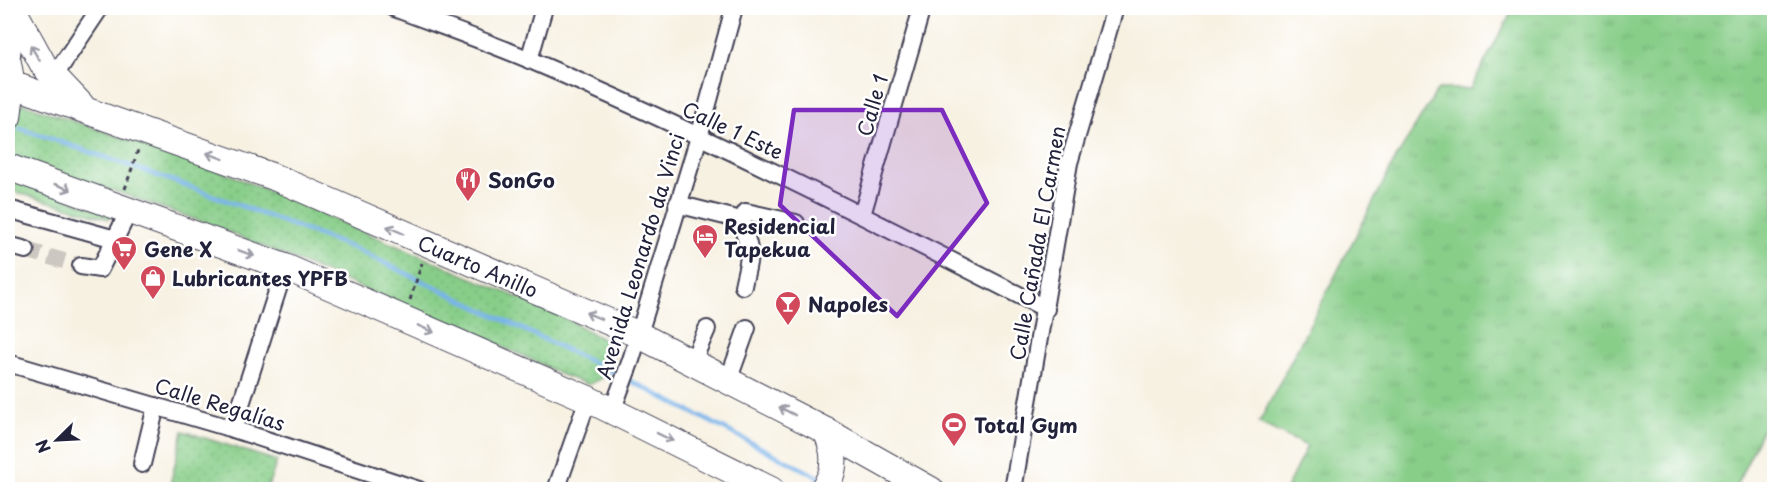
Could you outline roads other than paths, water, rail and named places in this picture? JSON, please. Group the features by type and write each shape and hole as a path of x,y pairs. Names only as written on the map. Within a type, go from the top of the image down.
{"highway":[{"path":"15,10 25,36 53,78 88,111"},
{"path":"8,117 9,74"},
{"name":"Cuarto Anillo","path":"9,74 88,111 274,177 637,334 826,431 931,489"},
{"path":"8,168 285,267 588,399 617,400 759,487"},
{"path":"826,431 834,455 831,481"},
{"path":"831,481 845,463 863,452"}],"main road":[{"path":"9,74 15,10"}],"street":[{"path":"53,78 100,8"},
{"name":"Calle 1 Este","path":"394,8 529,60 699,136 862,215 1046,309"},
{"path":"529,60 544,8"},
{"name":"Avenida Leonardo da Vinci","path":"617,400 699,136 734,8"},
{"name":"Calle 1","path":"862,215 922,8"},
{"name":"Calle Cañada El Carmen","path":"1013,489 1046,309 1073,141 1115,8"},
{"path":"677,204 741,220"},
{"path":"8,209 115,239"},
{"path":"81,266 100,269 129,211"},
{"path":"743,286 750,251 741,220 747,211 796,224"},
{"path":"8,245 26,250"},
{"path":"233,429 285,267"},
{"path":"728,381 747,328"},
{"path":"692,363 707,329"},
{"name":"Calle Regalías","path":"8,363 233,429 418,489"},
{"path":"556,489 588,399"},
{"path":"142,464 156,406"}],"waterway":[{"path":"20,128 185,185 353,248 621,376"},
{"path":"629,380 822,479"}],"tunnel":[{"path":"26,250 81,266"}],"place":[{"name":"SonGo","path":"468,203"},
{"name":"Residencial Tapekua","path":"705,260"},
{"name":"Gene X","path":"124,272"},
{"name":"Lubricantes YPFB","path":"153,301"},
{"name":"Napoles","path":"788,327"},
{"name":"Total Gym","path":"954,448"}]}
